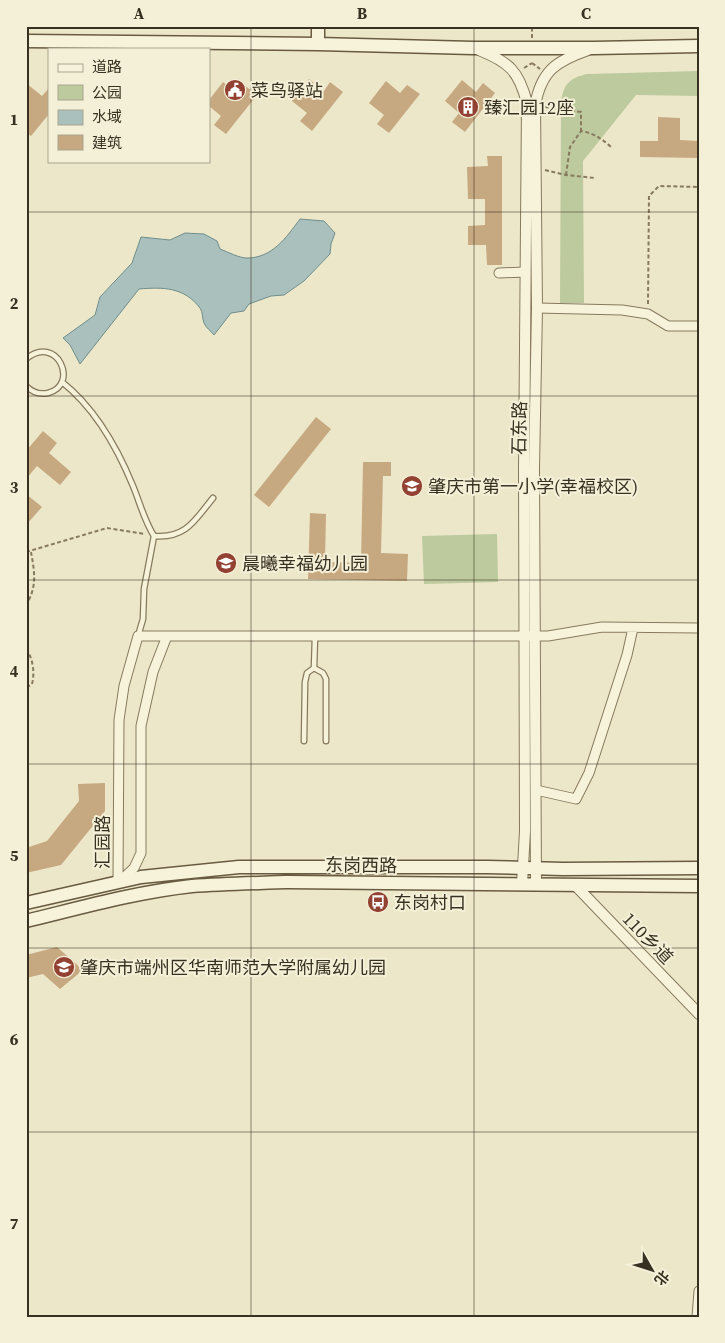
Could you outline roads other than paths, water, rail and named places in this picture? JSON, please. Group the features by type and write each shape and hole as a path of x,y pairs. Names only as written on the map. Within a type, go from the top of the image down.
{"main road":[{"path":"318,26 318,44"},
{"path":"26,41 318,44 473,48 699,46"},
{"name":"东岗西路","path":"26,903 141,876 239,867 699,868"},
{"name":"东岗西路","path":"26,921 101,903 190,886 288,882 699,886"}],"street":[{"name":"石东路","path":"473,48 498,58 510,66 523,87 527,103 524,636 525,840 529,869"},
{"name":"石东路","path":"529,869 536,790 534,469 537,308 535,106 538,90 555,66 566,58 594,48"},
{"path":"499,273 525,272"},
{"path":"537,308 622,310 648,314 668,326 699,326"},
{"path":"138,636 548,636 602,628 699,628"},
{"path":"536,790 576,799 589,773 598,746 628,655 633,628"},
{"name":"汇园路","path":"118,882 119,720 124,686 138,636"},
{"name":"汇园路","path":"118,882 134,868 141,853 141,726 153,672 167,636"},
{"path":"529,869 529,884"},
{"name":"110乡道","path":"574,885 699,1014"},
{"path":"697,1317 699,1292"}],"lane":[{"path":"26,359 29,353 44,352 56,357 63,368 62,382 51,392 37,393 26,386"},
{"path":"62,382 92,412 117,452 133,486 146,524 154,536 144,589 143,619 138,636"},
{"path":"154,536 167,537 188,529 213,498"},
{"path":"314,668 315,636"},
{"path":"304,740 305,682 307,673 314,668"},
{"path":"314,668 322,673 326,679 326,740"}],"water":[{"path":"300,219 324,221 335,233 330,254 304,281 284,295 271,296 249,304 244,311 231,313 214,335 205,325 201,310 194,301 180,292 156,288 139,289 80,364 70,345 63,338 95,315 100,297 132,263 141,237 170,240 185,233 204,234 217,241 220,249 241,257 256,257 264,255 278,246"}],"place":[{"name":"菜鸟驿站","path":"235,90"},
{"name":"臻汇园12座","path":"468,107"},
{"name":"肇庆市第一小学(幸福校区)","path":"412,486"},
{"name":"晨曦幸福幼儿园","path":"226,563"},
{"name":"东岗村口","path":"378,902"},
{"name":"肇庆市端州区华南师范大学附属幼儿园","path":"64,967"}]}
